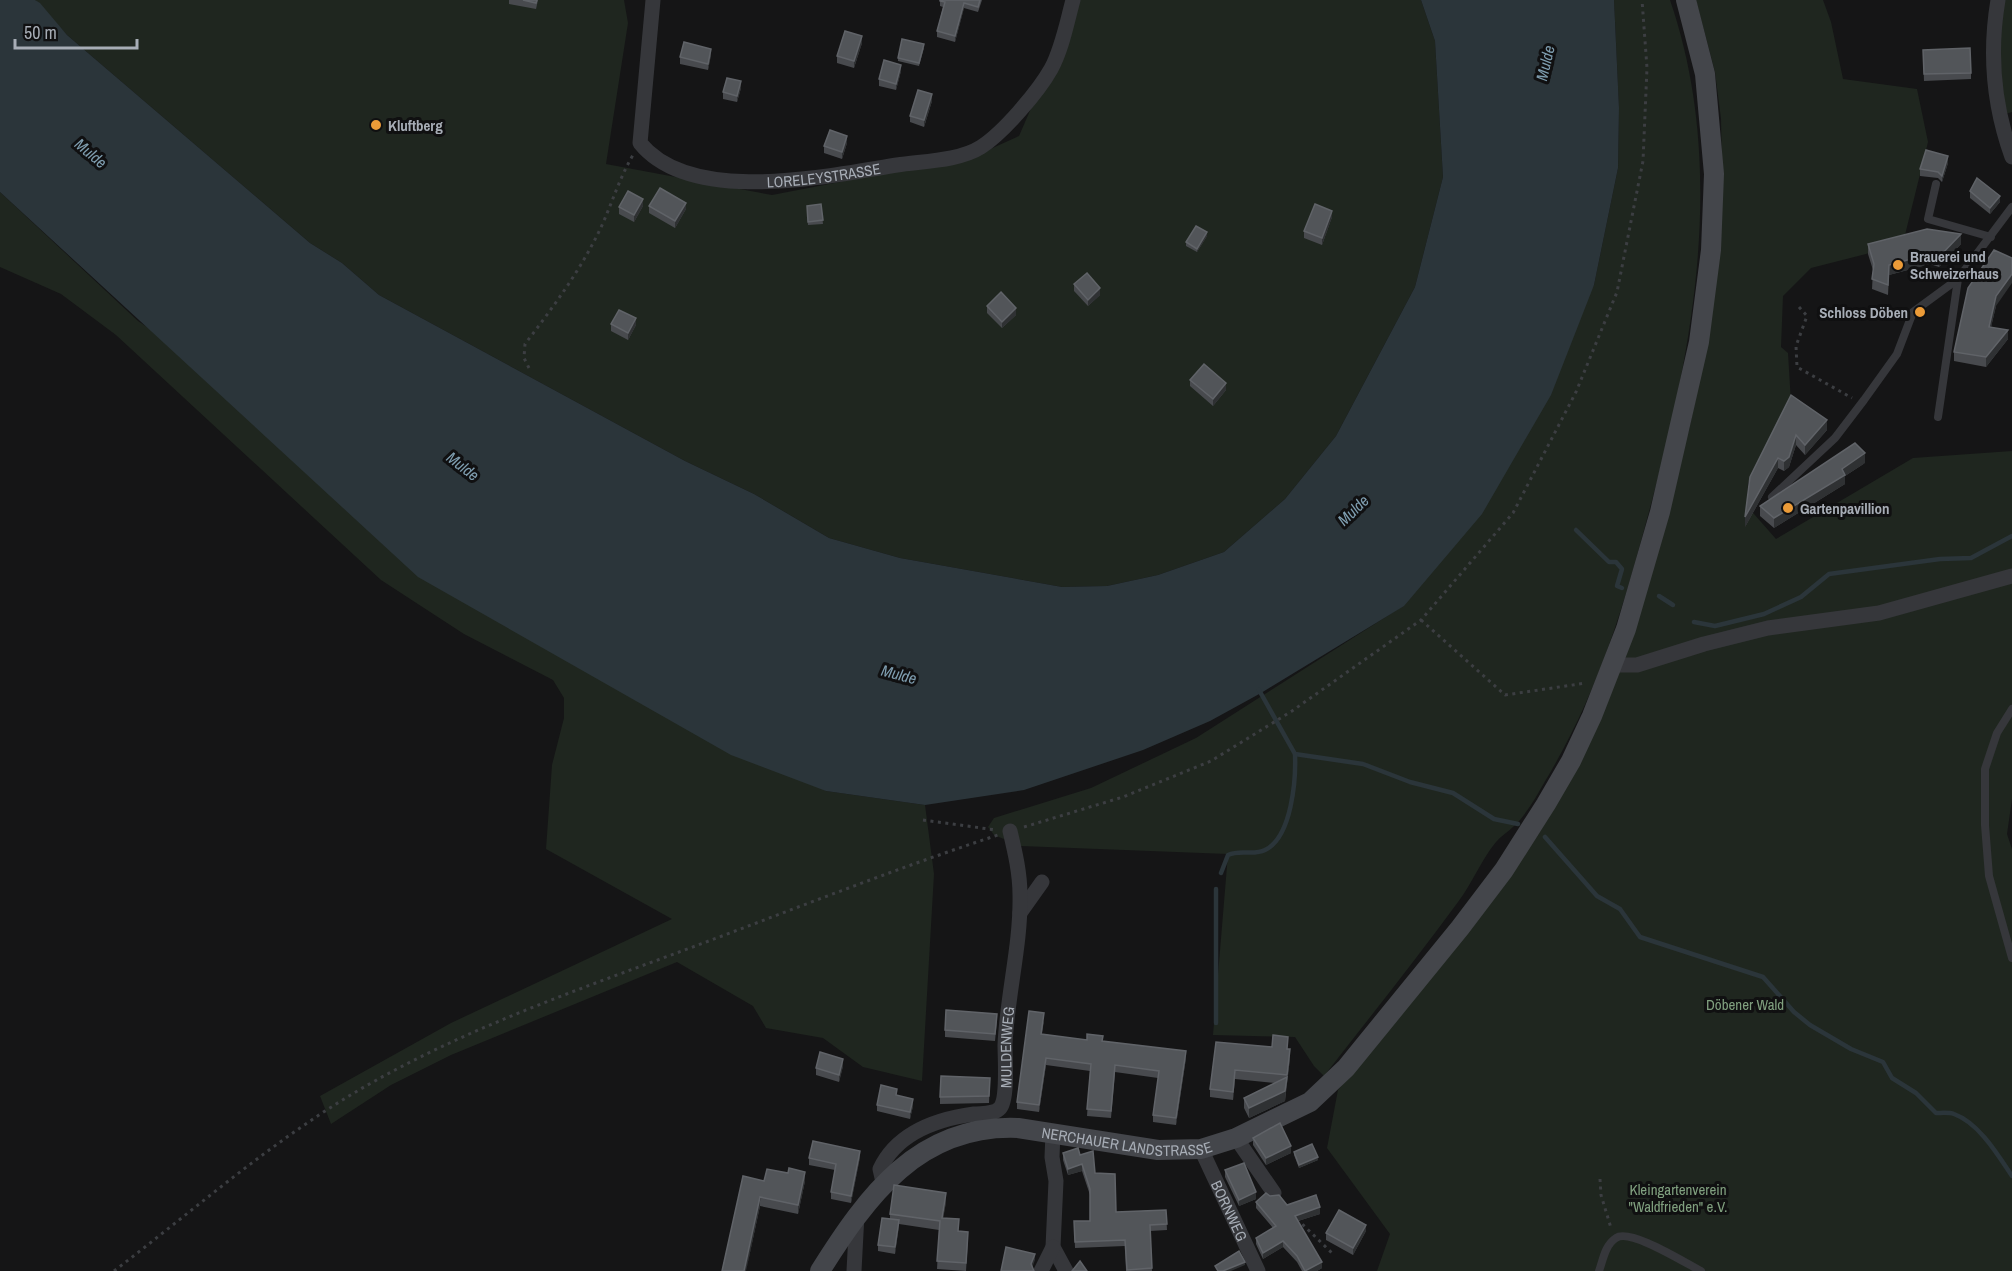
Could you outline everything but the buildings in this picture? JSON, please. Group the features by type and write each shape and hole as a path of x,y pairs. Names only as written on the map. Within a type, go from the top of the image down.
{"main road":[{"name":"NERCHAUER LANDSTRASSE","path":"820,1271 857,1213 883,1182 923,1153 966,1134 1003,1128 1053,1133 1158,1150 1201,1149 1236,1138 1310,1102 1346,1068 1381,1026 1460,928 1528,834 1571,761 1593,716 1626,629 1681,428 1699,342 1711,250 1714,174 1705,74 1686,0"}],"street":[{"path":"640,143 653,0"},
{"name":"LORELEYSTRASSE","path":"640,143 649,154 686,172 738,182 769,183 950,157 980,147 1009,123 1052,69 1074,0"},
{"path":"1998,0 1993,52 1995,76 2001,122 2012,157"},
{"path":"1611,665 1637,665 1704,644 1768,628 1879,614 2012,576"},
{"name":"MULDENWEG","path":"883,1182 880,1169 885,1157 922,1128 955,1117 994,1112 1001,1107 1005,1096 1006,1030 1020,913 1018,870 1010,831"},
{"path":"1020,913 1042,882"},
{"path":"1041,1271 1053,1247 1056,1181 1052,1157 1053,1133"},
{"path":"1236,1138 1274,1193"},
{"name":"BORNWEG","path":"1201,1149 1258,1271"},
{"path":"854,1271 857,1213"},
{"path":"1053,1247 1066,1271"}],"lane":[{"path":"1936,184 1928,219 1991,237"},
{"path":"1772,497 1835,438 1897,354 1913,312 1958,279 2012,207"},
{"path":"1938,417 1958,279"},
{"path":"2012,709 1997,733 1985,769 1985,791 1989,876 2012,958"},
{"path":"1599,1271 1605,1252 1614,1239 1631,1236 1701,1271"}],"path":[{"path":"114,1271 273,1149 357,1091 429,1052 493,1023 629,970 1010,831 1124,797 1211,761 1286,715 1421,620 1513,513 1575,392 1617,292 1643,161 1647,68 1642,0"},
{"path":"529,368 525,358 525,344 581,267 603,222 621,175 640,143"},
{"path":"1799,307 1808,316 1796,346 1797,367 1861,404"},
{"path":"1421,620 1505,695 1586,683"},
{"path":"923,820 1010,831"},
{"path":"1600,1179 1601,1195 1614,1239"},
{"path":"1295,1217 1334,1255"}],"green space":[{"path":"35,0 624,0 628,23 606,164 772,195 975,156 1019,136 1078,0 1421,0 1435,41 1443,177 1415,287 1336,436 1285,499 1224,552 1158,575 1107,586 1062,587 900,558 829,538 754,494 685,461 379,295 342,263 310,243 67,35"},
{"path":"1614,0 1670,0 1688,64 1697,129 1700,194 1697,260 1690,326 1664,455 1647,519 1606,654 1579,718 1538,794 1518,822 1491,849 1458,902 1324,1076 1314,1066 1295,1037 1213,1035 1228,854 1021,846 994,835 988,827 994,818 1091,788 1196,738 1403,606 1594,285 1618,168 1619,108"},
{"name":"Döbener Wald","path":"1696,0 1823,0 1831,22 1843,79 1917,89 1928,142 1904,239 1866,254 1811,268 1783,296 1781,347 1788,353 1791,403 1748,483 1747,506 1776,539 1913,458 2012,451 2012,799 2007,834 2012,849 2012,1271 1377,1271 1390,1234 1327,1148 1338,1090 1467,933 1554,808 1689,430 1707,344 1722,174 1721,119 1715,72"},
{"path":"2004,0 2012,0 2012,112 2005,114 1999,59"},
{"path":"0,192 138,321 826,791 925,805 934,874 922,1081 863,1067 823,1038 766,1028 753,1006 677,962 451,1055 391,1085 331,1124 320,1096 451,1023 672,919 546,849 552,765 564,718 564,698 553,680 464,634 381,580 116,335 61,294 0,267"}],"water":[{"name":"Mulde","path":"0,0 35,0 40,3 67,35 310,243 342,263 379,295 685,461 754,494 829,538 900,558 1062,587 1107,586 1158,575 1224,552 1285,499 1336,436 1415,287 1443,177 1435,41 1421,0 1614,0 1619,108 1618,168 1594,285 1551,395 1482,514 1404,606 1261,693 1210,721 1143,750 1024,790 925,805 826,791 731,755 418,577 0,192"}],"waterway":[{"path":"1576,530 1609,562 1616,562 1622,569 1617,586 1622,588"},
{"path":"1694,622 1715,626 1764,614 1801,597 1829,574 1940,559 1971,558 2012,536"},
{"path":"1659,596 1673,605"},
{"path":"1259,690 1295,754 1363,764 1410,782 1453,793 1494,819 1518,824"},
{"path":"1221,873 1228,855 1265,850 1281,833 1287,821 1293,792 1295,754"},
{"path":"1545,837 1597,896 1620,909 1640,937 1763,977 1794,1012 1810,1025 1851,1049 1883,1062 1892,1078 1916,1093 1936,1113 1954,1114 1972,1125 1987,1140 2012,1176"},
{"path":"1216,889 1216,1023"}],"place":[{"name":"Kluftberg","path":"376,125"},
{"name":"Brauerei und Schweizerhaus","path":"1898,265"},
{"name":"Schloss Döben","path":"1920,312"},
{"name":"Gartenpavillion","path":"1788,508"}],"park label":[{"name":"Kleingartenverein \"Waldfrieden\" e.V.","path":"1678,1198"}]}
